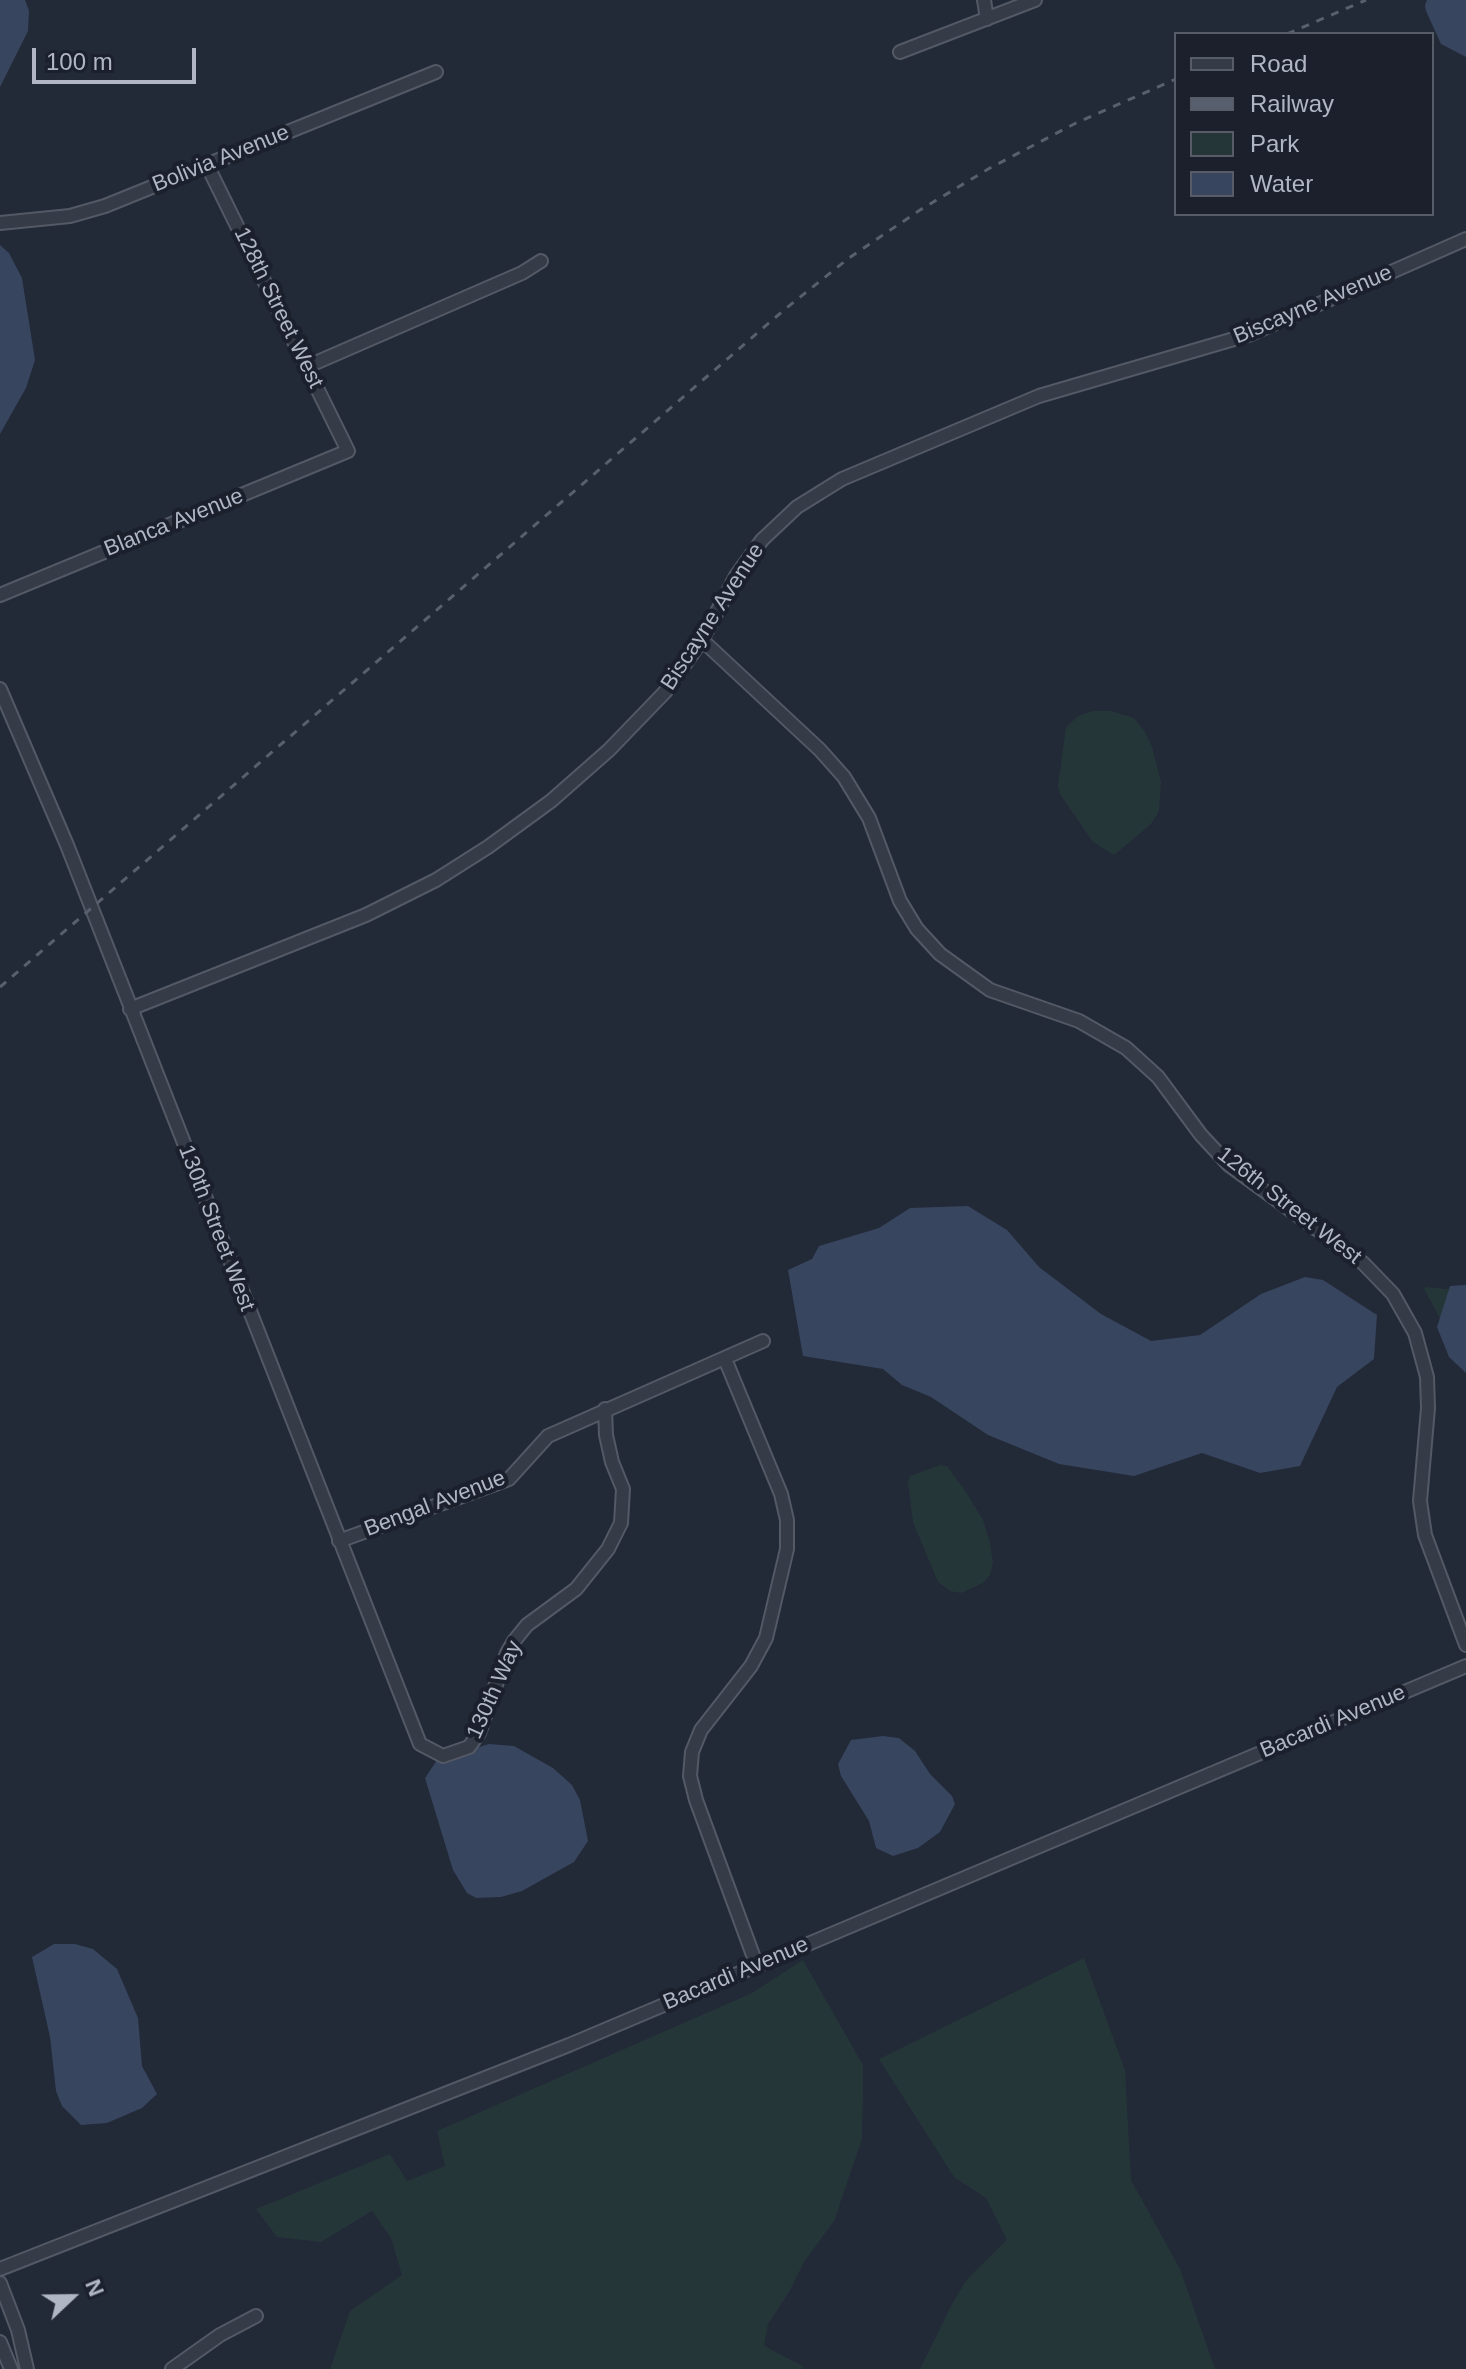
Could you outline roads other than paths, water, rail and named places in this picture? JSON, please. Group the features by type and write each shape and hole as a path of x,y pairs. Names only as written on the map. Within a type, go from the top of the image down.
{"street":[{"path":"984,0 987,19"},
{"path":"900,52 1035,0"},
{"name":"Bolivia Avenue","path":"0,223 70,216 207,165 436,72"},
{"name":"128th Street West","path":"207,165 348,451"},
{"name":"Biscayne Avenue","path":"130,1009 366,915 436,880 484,850 551,801 609,750 665,692 702,640 736,576 762,540 797,507 842,479 1039,396 1251,334 1466,239"},
{"path":"306,367 522,273 541,261"},
{"name":"Blanca Avenue","path":"0,595 348,451"},
{"name":"126th Street West","path":"702,640 820,750 844,777 869,818 900,901 917,929 940,954 990,990 1079,1021 1126,1048 1158,1077 1201,1135 1229,1165 1363,1263 1393,1294 1415,1333 1427,1377 1428,1408 1420,1501 1425,1535 1466,1645"},
{"name":"130th Street West","path":"0,689 67,845 420,1744 443,1756"},
{"name":"Bengal Avenue","path":"339,1541 509,1479 548,1436 763,1341"},
{"path":"725,1359 781,1494 787,1520 787,1549 766,1638 751,1666 701,1730 692,1752 690,1776 757,1966"},
{"name":"130th Way","path":"443,1756 469,1747 479,1733 514,1641 527,1625 576,1589 608,1549 621,1523 623,1489 612,1462 606,1435 605,1409"},
{"name":"Bacardi Avenue","path":"0,2269 548,2053 1466,1666"},
{"path":"0,2283 18,2330 27,2369"},
{"path":"172,2369 203,2345 256,2316"},
{"path":"0,2342 11,2369"}],"water":[{"path":"0,0 25,0 29,11 28,31 0,87"},
{"path":"1427,0 1466,0 1466,57 1441,44 1426,11"},
{"path":"0,245 9,253 22,278 35,360 26,388 0,434"},
{"path":"968,1206 1007,1230 1039,1267 1101,1314 1151,1341 1200,1335 1261,1294 1305,1277 1323,1280 1377,1315 1374,1359 1337,1387 1300,1466 1260,1473 1202,1453 1134,1476 1059,1464 988,1435 931,1397 902,1385 883,1369 803,1356 788,1270 812,1259 819,1246 879,1228 910,1208"},
{"path":"1466,1285 1466,1373 1449,1357 1437,1327 1450,1286"},
{"path":"883,1736 899,1738 915,1751 930,1774 952,1796 955,1804 940,1832 918,1848 893,1856 876,1848 869,1821 841,1776 838,1764 851,1740"},
{"path":"489,1744 514,1746 553,1768 572,1785 580,1800 588,1841 574,1862 522,1891 501,1897 476,1898 467,1893 453,1870 425,1778 437,1760"},
{"path":"54,1944 75,1944 93,1949 117,1969 138,2018 142,2066 157,2094 142,2108 107,2123 81,2125 62,2106 56,2091 50,2037 32,1957"}],"railway":[{"path":"1292,32 1366,0"},
{"path":"0,987 784,310 849,258 990,168 1076,123 1174,80"}]}
